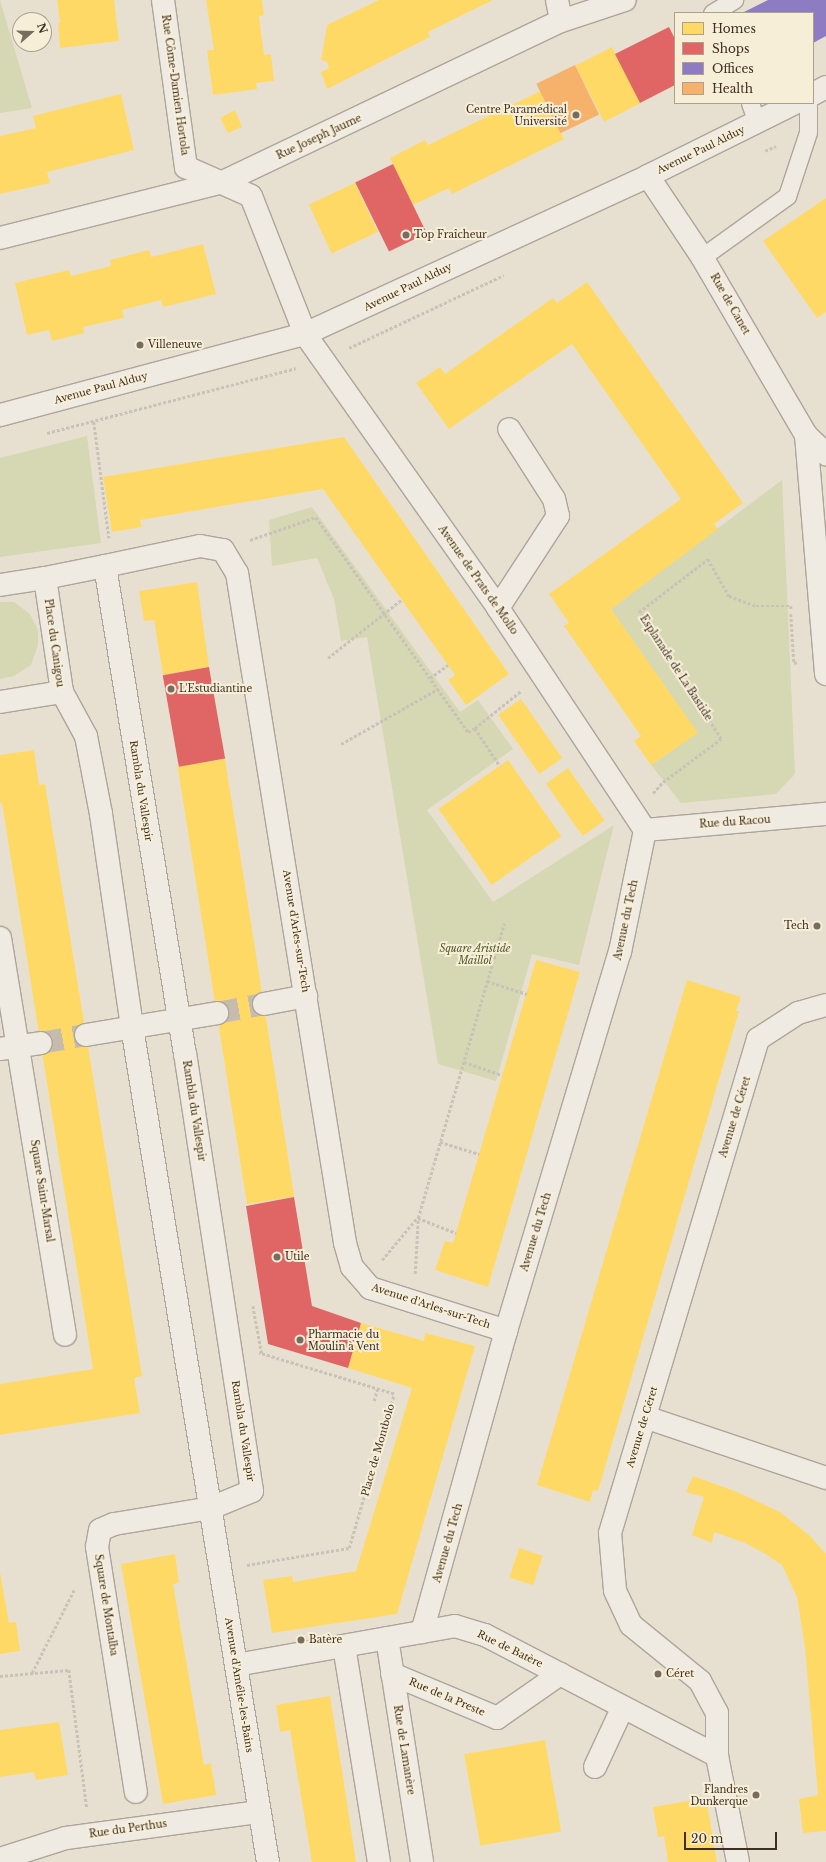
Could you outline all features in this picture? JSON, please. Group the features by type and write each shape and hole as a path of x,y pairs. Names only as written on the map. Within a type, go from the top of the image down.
{"street":[{"name":"Rue Côme-Damien Hortola","path":"163,0 186,167 223,182 251,196 305,334"},
{"name":"Rue Joseph Jaume","path":"0,238 223,182 559,10 625,0"},
{"path":"814,93 826,87"},
{"name":"Avenue Paul Alduy","path":"0,415 305,334 648,176 754,112 790,104"},
{"name":"Rue de Canet","path":"648,176 702,257 806,435 826,454"},
{"name":"Avenue de Prats de Mollo","path":"305,334 498,608 640,821"},
{"path":"498,608 558,516 554,499 509,429"},
{"name":"Rue de Canet","path":"806,435 823,613 826,674"},
{"path":"0,585 45,578 200,546 223,550"},
{"name":"Avenue d'Arles-sur-Tech","path":"223,550 237,573 345,1243 352,1267 370,1288 506,1331"},
{"name":"Rambla du Vallespir","path":"108,565 252,1490 211,1508"},
{"name":"Place du Canigou","path":"0,702 62,692 45,578"},
{"path":"62,692 86,736 101,814 132,1027 211,1508"},
{"name":"Rue du Racou","path":"640,821 826,814"},
{"name":"Avenue du Tech","path":"422,1632 506,1331 620,952 640,821"},
{"name":"Square Saint-Marsal","path":"0,938 9,1048 65,1334"},
{"path":"264,1004 306,996"},
{"name":"Avenue de Céret","path":"738,1862 717,1756 717,1713 700,1681 631,1625 615,1590 610,1533 758,1039 798,1013 826,1005"},
{"path":"86,1036 217,1013"},
{"path":"9,1048 41,1044"},
{"path":"645,1417 826,1478"},
{"name":"Avenue d'Amélie-les-Bains","path":"211,1508 268,1862"},
{"name":"Square de Montalba","path":"136,1792 97,1547 100,1530 114,1524 211,1508"},
{"name":"Rue de Batère","path":"236,1665 455,1626 485,1635 717,1756"},
{"name":"Rue de Lamanère","path":"387,1638 422,1862"},
{"path":"344,1646 379,1862"},
{"name":"Rue de la Preste","path":"392,1674 497,1718 560,1674"},
{"path":"595,1767 623,1707"},
{"name":"Rue du Perthus","path":"0,1859 66,1838 259,1812"}],"lane":[{"path":"714,12 734,0"},
{"path":"702,257 786,196 808,132 808,104"}],"path":[{"path":"43,434 94,422 323,360"},
{"path":"94,422 108,565"},
{"path":"223,550 316,517 468,732 542,674"},
{"name":"Esplanade de La Bastide","path":"640,821 663,782 720,739 639,612 708,559 729,596 756,606 783,606"},
{"path":"328,658 401,600"},
{"path":"430,678 448,666"},
{"path":"341,744 438,690"},
{"path":"475,728 500,766"},
{"path":"414,1302 418,1218 504,923"},
{"path":"487,981 527,994"},
{"path":"464,1062 502,1075"},
{"path":"440,1142 479,1154"},
{"path":"370,1288 381,1261 418,1218"},
{"path":"418,1218 456,1233"},
{"name":"Place de Montbolo","path":"221,1568 349,1548 394,1394 229,1344"},
{"path":"374,1401 377,1389"},
{"path":"32,1673 77,1583 102,1578"},
{"path":"0,1676 69,1670 91,1834"}],"green space":[{"path":"0,0 12,40 12,52 15,52 32,108 0,113"},
{"path":"87,436 101,543 0,557 0,458"},
{"path":"782,480 795,774 776,794 681,803 651,765 697,733 611,609"},
{"name":"Square Aristide Maillol","path":"312,507 460,712 478,700 513,749 427,810 493,902 614,825 579,965 532,954 496,1081 438,1064 367,637 341,641 334,599 317,558 272,566 269,520"},
{"path":"0,602 14,602 30,614 38,630 38,645 31,665 14,676 0,679"}],"building: Homes":[{"path":"57,0 114,0 119,41 60,48 58,23 60,23"},
{"path":"206,0 262,0 264,15 259,16 264,55 271,54 274,81 256,83 257,89 213,95 207,50 214,50"},
{"path":"379,0 493,0 428,32 430,37 327,89 321,72 329,68 327,62 321,60 327,25"},
{"path":"612,47 641,103 604,122 575,66"},
{"path":"541,91 564,139 452,194 449,188 413,205 390,158 425,140 428,145"},
{"path":"121,94 134,150 47,172 50,183 0,194 0,136 36,128 33,116"},
{"path":"235,110 242,127 228,133 220,118"},
{"path":"355,183 378,232 332,253 309,205"},
{"path":"826,198 826,312 817,318 763,241"},
{"path":"203,244 216,294 163,307 161,300 122,310 124,318 83,327 84,333 52,341 49,330 27,335 15,283 69,270 71,276 111,266 110,260 149,250 151,257"},
{"path":"587,282 743,503 714,524 718,529 611,609 698,733 651,765 634,741 641,736 564,626 569,623 549,594 681,499 572,344 449,429 416,383 440,367 445,374 553,298 557,303"},
{"path":"344,437 509,674 466,705 448,680 455,675 323,489 140,520 142,527 112,532 103,477"},
{"path":"197,582 209,667 163,675 154,620 144,621 139,591"},
{"path":"521,699 562,758 539,774 498,715"},
{"path":"34,750 39,785 45,784 142,1376 134,1378 140,1413 0,1435 0,1384 93,1369 2,803 0,803 0,755"},
{"path":"225,759 294,1197 247,1204 178,767"},
{"path":"508,760 561,836 492,885 438,809"},
{"path":"568,768 605,820 583,836 546,783"},
{"path":"536,960 580,972 488,1287 435,1270 445,1241 453,1243"},
{"path":"687,980 741,997 736,1011 739,1011 598,1491 593,1490 590,1502 537,1485"},
{"path":"361,1323 424,1341 425,1333 475,1346 397,1614 272,1633 263,1580 292,1576 293,1582 356,1571 412,1388 348,1368"},
{"path":"693,1476 737,1492 780,1512 810,1536 826,1554 826,1831 803,1833 799,1799 818,1795 805,1648 797,1597 782,1565 764,1553 745,1543 714,1532 712,1543 692,1535 704,1497 686,1492"},
{"path":"519,1548 543,1556 533,1585 509,1577"},
{"path":"175,1554 179,1583 173,1584 204,1765 211,1763 216,1795 163,1804 121,1564"},
{"path":"0,1572 9,1623 16,1622 20,1651 0,1654"},
{"path":"330,1696 356,1862 312,1862 290,1730 280,1732 276,1705"},
{"path":"59,1722 68,1775 36,1780 34,1772 0,1777 0,1730"},
{"path":"545,1740 561,1832 480,1846 464,1754"},
{"path":"706,1798 717,1862 668,1862 664,1836 658,1837 653,1807"}],"building: Shops":[{"path":"669,27 674,37 674,86 640,103 615,54"},
{"path":"393,164 427,233 389,252 355,182"},
{"path":"209,667 225,759 179,767 163,675"},
{"path":"294,1197 312,1306 361,1323 348,1368 268,1344 246,1206"}],"building: Offices":[{"path":"768,0 826,0 826,36 814,42 814,12 744,12"}],"building: Health":[{"path":"575,65 599,114 560,133 536,84"}],"tunnel":[{"path":"217,1013 264,1004"},
{"path":"41,1043 86,1035"}],"place":[{"name":"Centre Paramédical Université","path":"576,115"},
{"name":"Top Fraîcheur","path":"406,235"},
{"name":"Villeneuve","path":"140,345"},
{"name":"L'Estudiantine","path":"171,689"},
{"name":"Tech","path":"817,926"},
{"name":"Utile","path":"277,1257"},
{"name":"Pharmacie du Moulin à Vent","path":"300,1340"},
{"name":"Batère","path":"301,1640"},
{"name":"Céret","path":"658,1674"},
{"name":"Flandres Dunkerque","path":"756,1795"}]}
